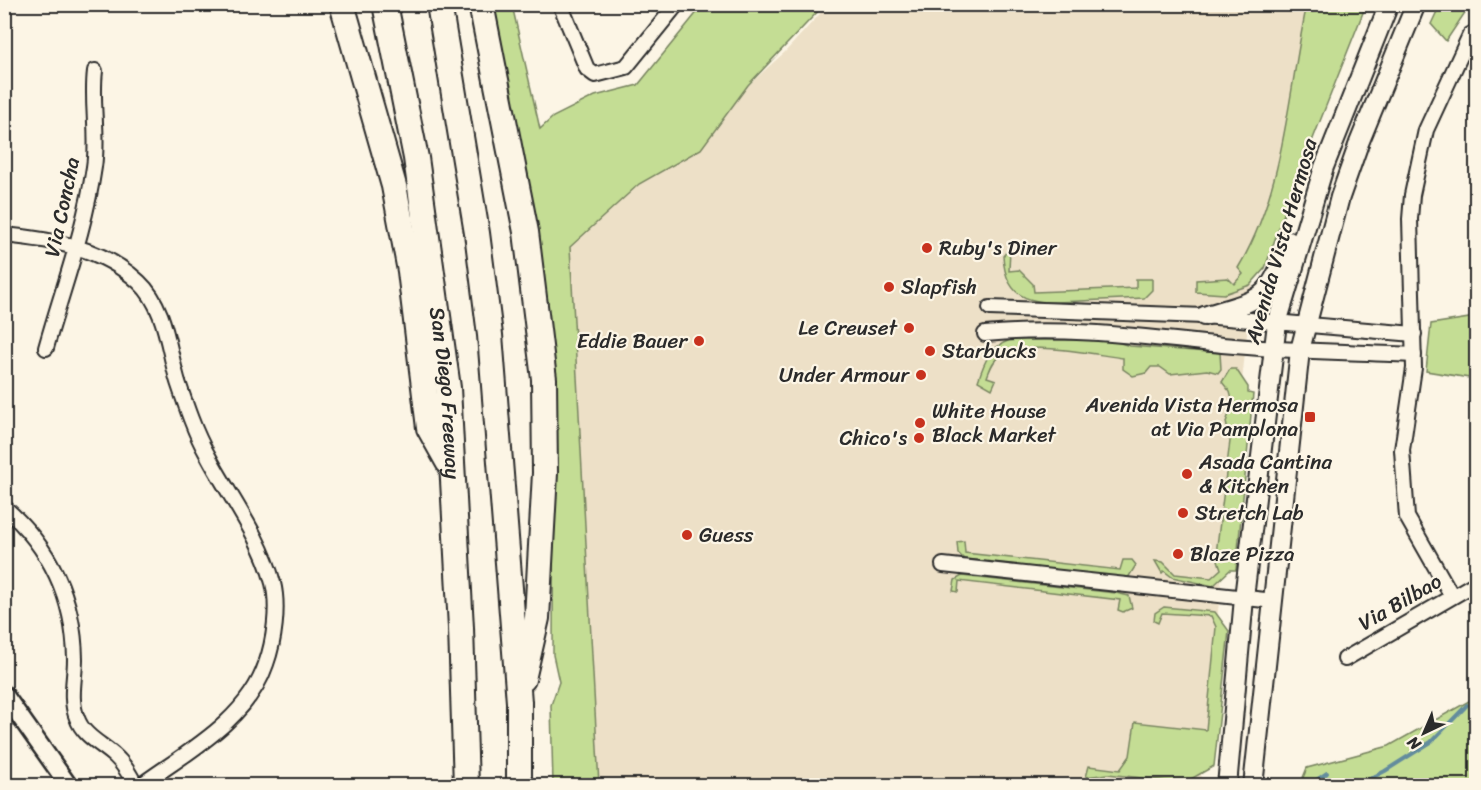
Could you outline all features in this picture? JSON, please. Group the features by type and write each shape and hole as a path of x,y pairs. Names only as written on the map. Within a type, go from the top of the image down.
{"highway":[{"path":"342,4 394,186 410,272 429,428 450,467"},
{"name":"San Diego Freeway","path":"385,4 419,181 448,388 450,467 461,628 466,786"},
{"path":"439,4 477,233 490,335 519,702 519,786"},
{"path":"481,4 526,232 544,379 545,473 537,618 519,702"}],"main road":[{"name":"Avenida Vista Hermosa","path":"1227,786 1244,598 1272,349 1277,323 1324,167 1389,4"},
{"path":"1253,786 1300,350 1340,197 1359,143 1416,4"},
{"path":"1204,316 1259,298 1274,284 1308,187 1324,167"}],"street":[{"path":"560,4 587,69 595,75 626,67 676,4"},
{"path":"1452,596 1407,517 1402,450 1414,355 1410,219 1412,195 1426,130 1456,60 1470,35 1476,32"},
{"name":"Via Concha","path":"46,348 78,247 94,164 97,130 93,94 95,71"},
{"path":"4,235 78,247 111,259 140,283 154,302 163,323 179,383 206,452 267,562 274,586 272,639 266,665 259,681 239,709 224,725 138,786 121,762 89,736 79,723 72,695 73,632 63,588 38,542 4,507"},
{"path":"990,308 1204,316 1414,334"},
{"path":"985,334 1011,332 1112,334 1272,349 1414,355"},
{"path":"944,565 1274,601"},
{"name":"Via Bilbao","path":"1345,659 1476,583"},
{"path":"4,694 69,786"}],"shaded area":[{"path":"828,5 1312,5 1265,268 1253,282 1251,295 1200,784 1086,777 1067,786 599,785 570,246 785,52"}],"green space":[{"path":"1307,4 1366,5 1288,202 1265,268 1250,285 1224,294 1196,292 1196,280 1228,278 1234,284 1243,274 1238,268 1254,238 1266,206 1283,140"},
{"path":"492,5 512,5 540,129 553,117 595,96 638,85 703,5 824,5 748,85 701,149 639,184 570,247 599,785 553,785 551,705 559,682 553,655 554,376"},
{"path":"1440,5 1470,5 1446,41 1431,24"},
{"path":"1010,248 1009,271 1019,270 1033,284 1034,292 1136,288 1136,279 1152,279 1152,290 1144,298 1051,302 1027,298 1018,293 1005,273 1003,256"},
{"path":"1476,317 1476,379 1426,371 1431,324"},
{"path":"1010,340 1110,340 1130,346 1220,353 1221,369 1218,373 1207,370 1170,374 1160,367 1151,367 1146,373 1133,376 1123,369 1123,358 1059,349 1025,349 1010,352 995,361 987,377 996,380 992,389 978,381 992,351"},
{"path":"1230,369 1236,369 1248,387 1248,393 1253,394 1236,570 1230,570 1213,586 1172,577 1164,571 1162,573 1155,561 1163,562 1175,574 1211,578 1221,569 1216,554 1230,441 1226,422 1233,403 1230,392 1222,382"},
{"path":"964,541 965,553 1120,570 1123,560 1132,560 1136,565 1128,578 964,559 958,553 957,542"},
{"path":"962,576 1116,593 1129,596 1132,608 1123,612 1118,610 1120,600 959,581 958,592 953,591 955,580"},
{"path":"1164,607 1215,612 1229,631 1214,766 1184,783 1108,774 1086,777 1089,766 1120,770 1130,756 1135,722 1206,730 1216,627 1211,616 1162,613 1158,623 1154,621 1155,613"},
{"path":"1476,697 1476,785 1300,785 1307,768 1389,746"}],"waterway":[{"path":"1356,786 1431,742 1467,705"},
{"path":"1308,786 1327,773"}],"place":[{"name":"Ruby's Diner","path":"927,248"},
{"name":"Slapfish","path":"889,287"},
{"name":"Le Creuset","path":"909,328"},
{"name":"Eddie Bauer","path":"699,341"},
{"name":"Starbucks","path":"930,351"},
{"name":"Under Armour","path":"921,375"},
{"name":"Avenida Vista Hermosa at Via Pamplona","path":"1310,417"},
{"name":"White House Black Market","path":"920,423"},
{"name":"Chico's","path":"919,438"},
{"name":"Asada Cantina & Kitchen","path":"1187,474"},
{"name":"Stretch Lab","path":"1183,513"},
{"name":"Guess","path":"687,535"},
{"name":"Blaze Pizza","path":"1178,554"}]}
